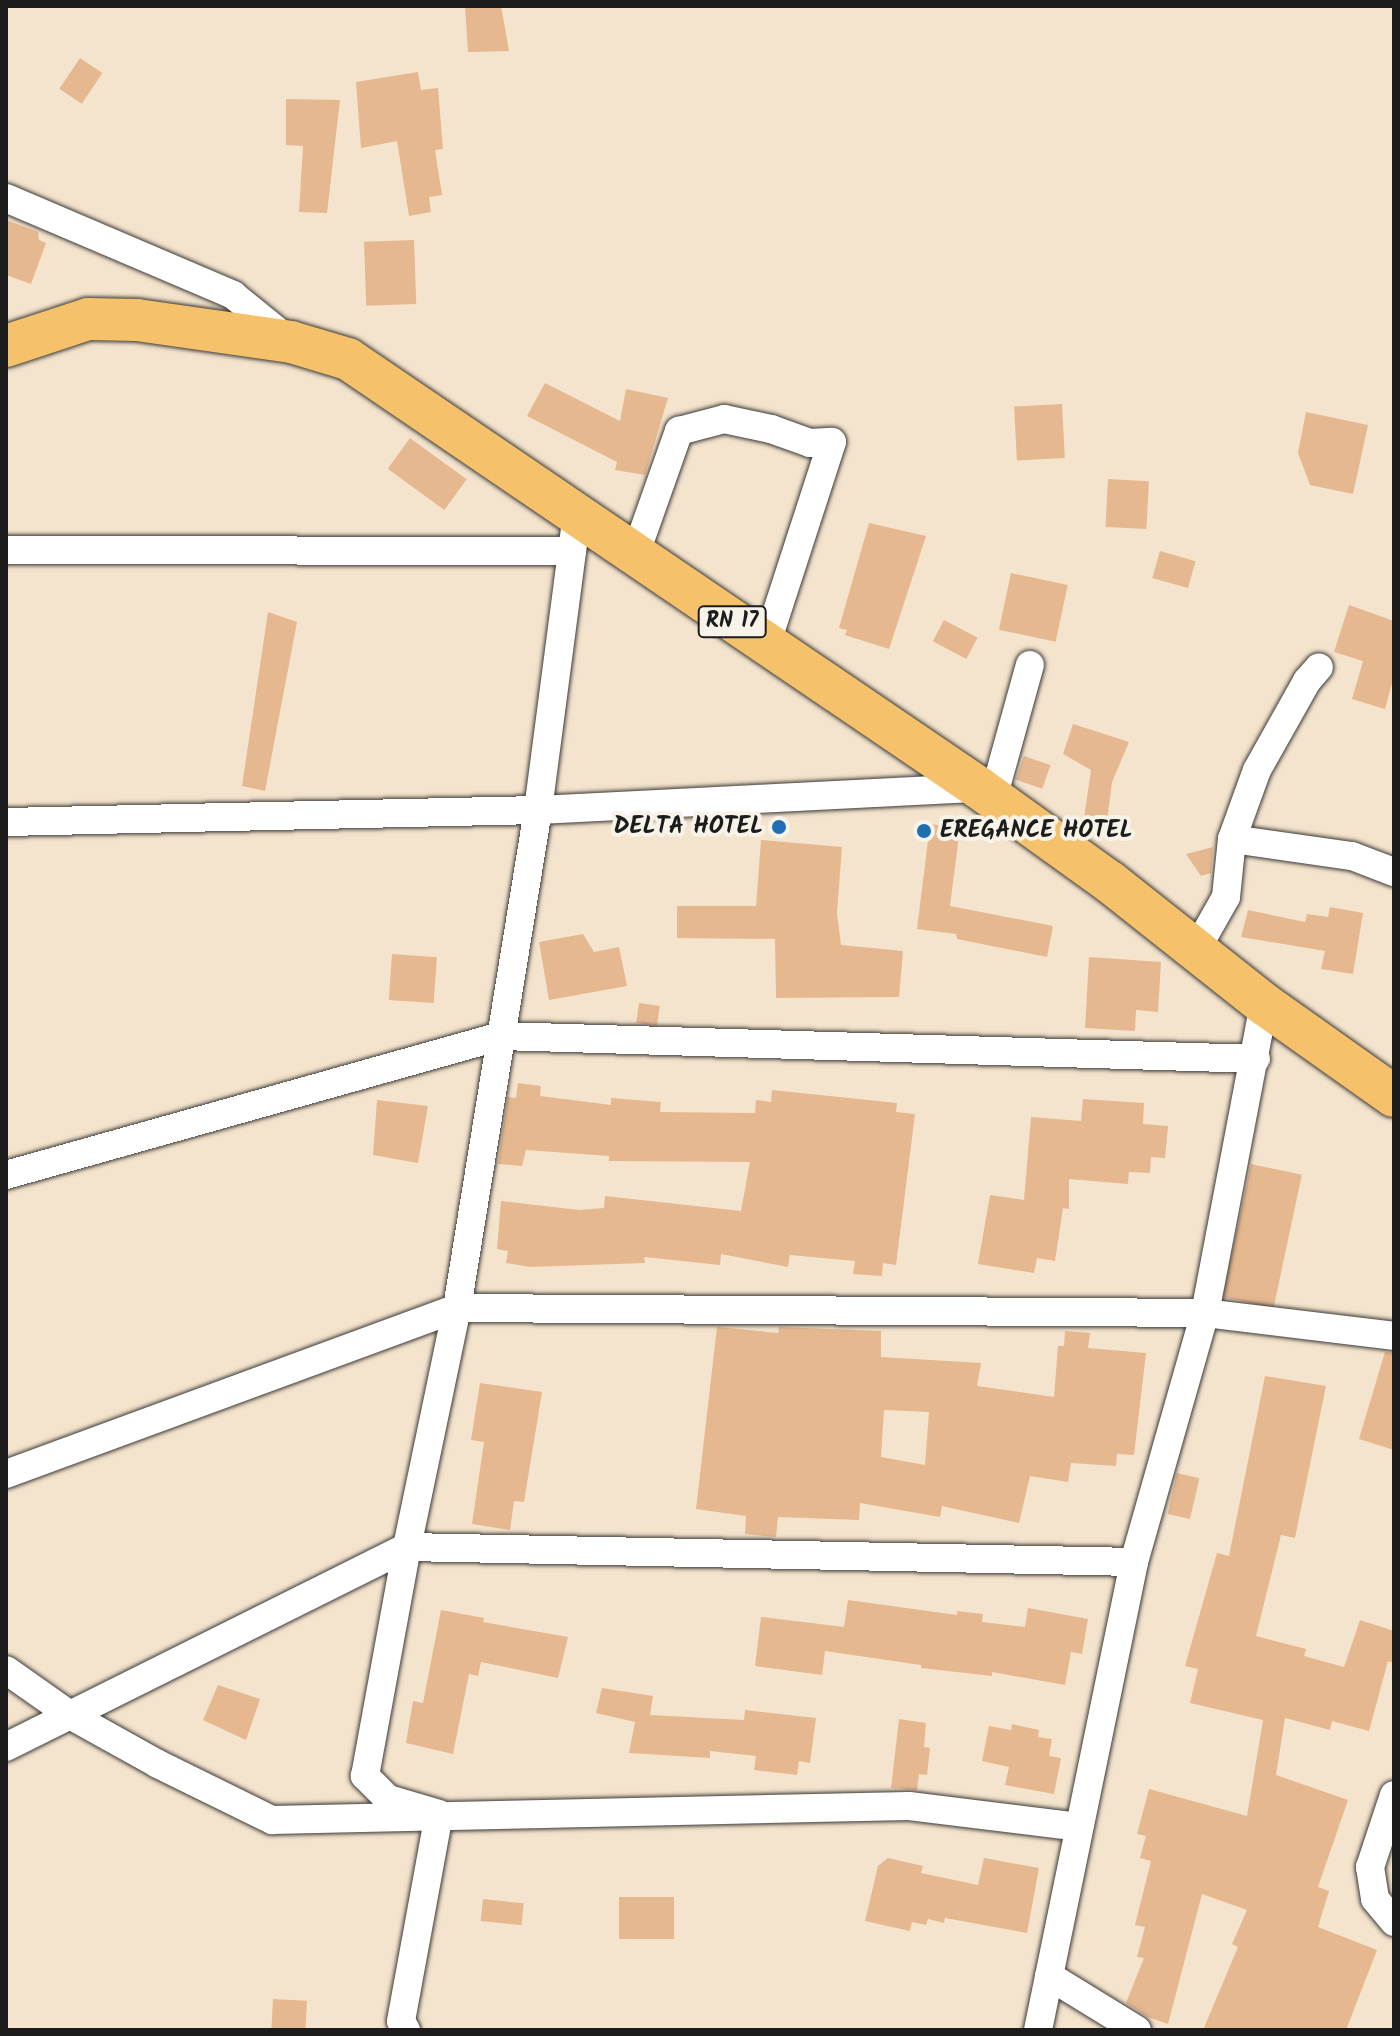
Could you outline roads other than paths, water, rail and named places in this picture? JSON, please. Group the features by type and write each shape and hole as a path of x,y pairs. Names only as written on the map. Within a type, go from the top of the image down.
{"main road":[{"name":"RN 17","path":"6,346 88,319 137,320 291,342 348,359 574,532 635,555 986,793 1110,882 1264,1004 1394,1096"}],"street":[{"path":"6,198 233,295 291,342"},
{"path":"635,555 679,431 724,419 771,429 810,443 832,442 766,645"},
{"path":"6,550 574,532 538,810 457,1308 407,1547 365,1776 388,1799 439,1814"},
{"path":"6,822 538,810 986,793 1030,665"},
{"path":"1196,950 1226,897 1232,839 1257,770 1307,681 1319,667"},
{"path":"1232,839 1352,856 1394,872"},
{"path":"1038,2030 1134,1562 1205,1313 1256,1059 1264,1004"},
{"path":"6,1175 501,1036 1256,1059"},
{"path":"6,1474 457,1308 1205,1313 1394,1336"},
{"path":"6,1747 407,1547 1134,1562"},
{"path":"6,1670 70,1715 158,1764 272,1820 909,1806 1079,1827"},
{"path":"1394,1795 1370,1867 1375,1899 1394,1922"},
{"path":"406,2030 401,2021 439,1814"},
{"path":"1049,1976 1137,2030"}],"place":[{"name":"DELTA HOTEL","path":"779,827"},
{"name":"EREGANCE HOTEL","path":"924,831"}]}
